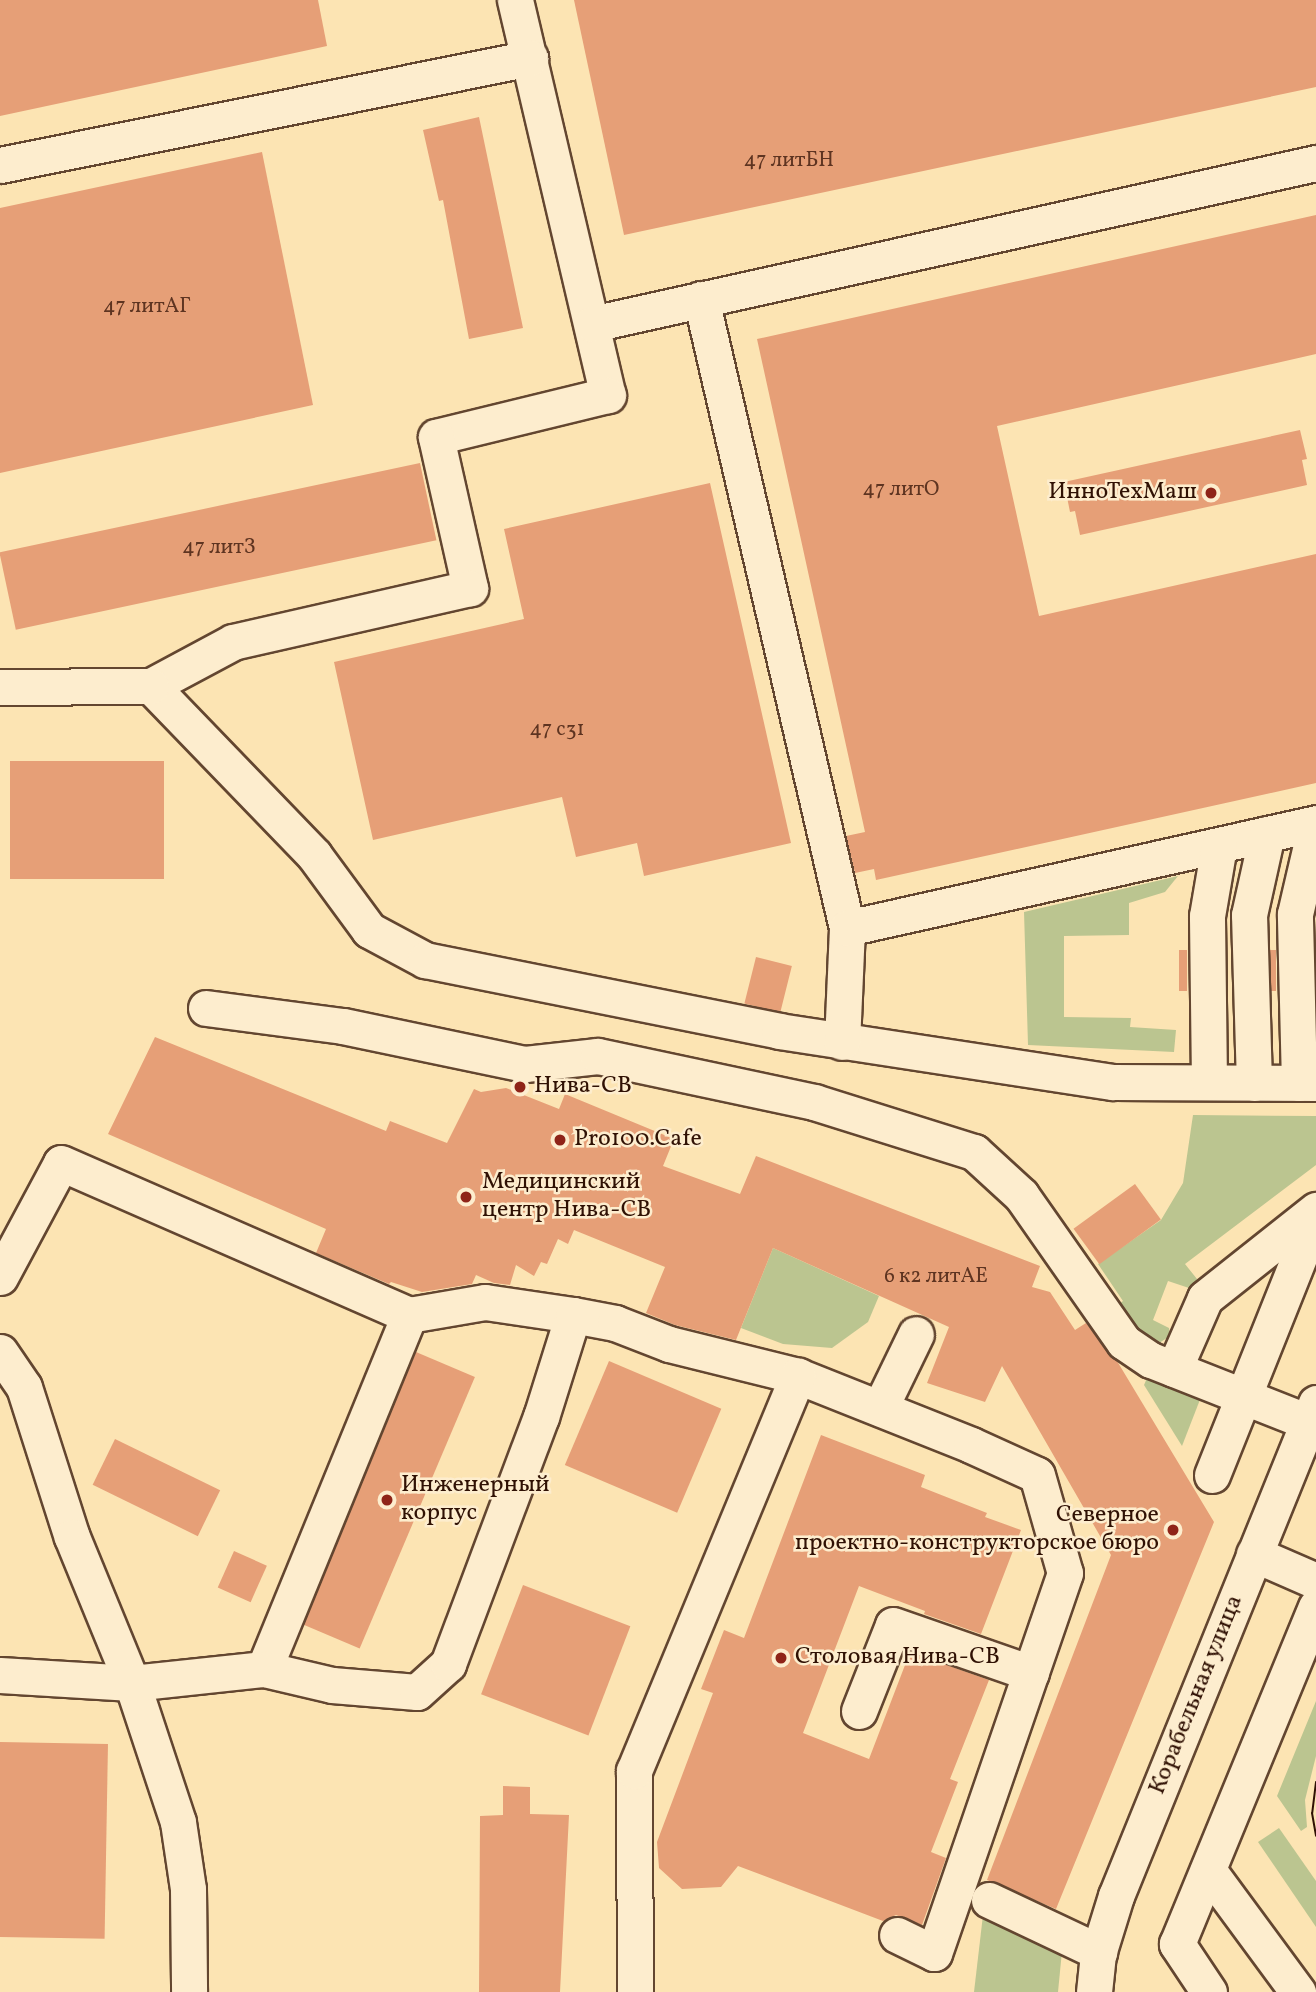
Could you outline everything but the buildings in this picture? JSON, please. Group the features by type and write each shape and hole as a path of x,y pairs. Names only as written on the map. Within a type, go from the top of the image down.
{"street":[{"path":"0,687 151,685 233,642 470,588 436,437 608,395 515,0"},
{"path":"0,165 530,58"},
{"path":"592,324 1316,163"},
{"path":"701,299 848,928 842,1042"},
{"path":"151,685 314,855 369,930 425,960 842,1042 1113,1082 1253,1083"},
{"path":"848,928 1264,835"},
{"path":"1253,1083 1296,914 1264,835"},
{"path":"1253,1083 1249,915 1264,835"},
{"path":"1253,1083 1207,916 1264,835"},
{"path":"205,1008 342,1027 525,1064 598,1056 814,1102 974,1152 1021,1195 1124,1342 1151,1360 1243,1396 1312,1412"},
{"path":"0,1278 61,1163 409,1315 485,1302 615,1322 669,1344 798,1376 1037,1475 1065,1573 934,1953 897,1935"},
{"path":"1174,1369 1205,1298 1316,1213"},
{"path":"1212,1475 1316,1213"},
{"path":"264,1669 409,1315"},
{"path":"0,1675 132,1683 264,1669 332,1685 417,1692 448,1664 541,1417 573,1315"},
{"path":"880,1408 916,1334"},
{"path":"0,1352 24,1387 72,1537 132,1683 178,1822 188,1889 189,1992"},
{"path":"635,1992 634,1770 798,1376"},
{"name":"Корабельная улица","path":"1094,1992 1099,1952 1116,1896 1312,1412"},
{"path":"1254,1554 1316,1581"},
{"path":"1209,1992 1177,1944 1316,1606"},
{"path":"859,1711 893,1625 1031,1673"},
{"path":"1208,1870 1298,1992"},
{"path":"989,1900 1099,1952"}],"green space":[{"path":"1178,876 1165,892 1129,903 1129,935 1064,936 1064,1017 1131,1018 1130,1027 1176,1030 1174,1052 1028,1045 1024,912"},
{"path":"1193,1115 1316,1116 1316,1165 1185,1264 1197,1279 1193,1287 1168,1281 1153,1320 1169,1328 1170,1336 1156,1345 1137,1336 1113,1308 1123,1301 1098,1264 1161,1220 1183,1183"},
{"path":"773,1248 879,1296 868,1322 832,1348 783,1344 741,1328"},
{"path":"1152,1377 1201,1397 1182,1446 1144,1385 1147,1378"},
{"path":"1316,1701 1316,1756 1305,1800 1307,1827 1301,1831 1277,1796"},
{"path":"1279,1828 1316,1881 1316,1927 1258,1842"},
{"path":"983,1915 1062,1951 1058,1992 974,1992"}],"tram line":[{"path":"1316,1782 1312,1813 1316,1836"}],"place":[{"name":"ИнноТехМаш","path":"1211,493"},
{"name":"Нива-СВ","path":"520,1087"},
{"name":"Pro100.Cafe","path":"560,1140"},
{"name":"Медицинский центр Нива-СВ","path":"466,1197"},
{"name":"Инженерный корпус","path":"387,1500"},
{"name":"Северное проектно-конструкторское бюро","path":"1173,1530"},
{"name":"Столовая Нива-СВ","path":"781,1658"}]}
